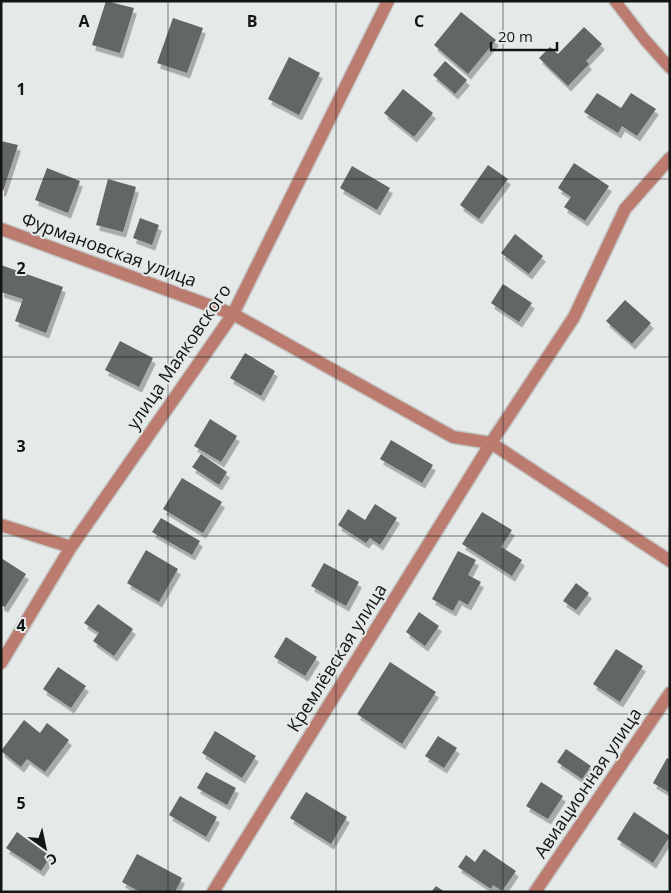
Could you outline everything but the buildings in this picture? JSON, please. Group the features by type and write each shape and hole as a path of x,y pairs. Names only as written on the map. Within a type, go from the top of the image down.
{"street":[{"name":"улица Маяковского","path":"1,663 71,547 233,314 388,1"},
{"name":"Кремлёвская улица","path":"213,892 491,443 574,317 625,209 670,158"},
{"name":"Фурмановская улица","path":"1,229 233,314 453,437 491,443"},
{"path":"491,443 670,561"},
{"path":"1,525 71,547"},
{"name":"Авиационная улица","path":"535,892 670,693"}],"lane":[{"path":"615,1 645,40 670,68"}]}
